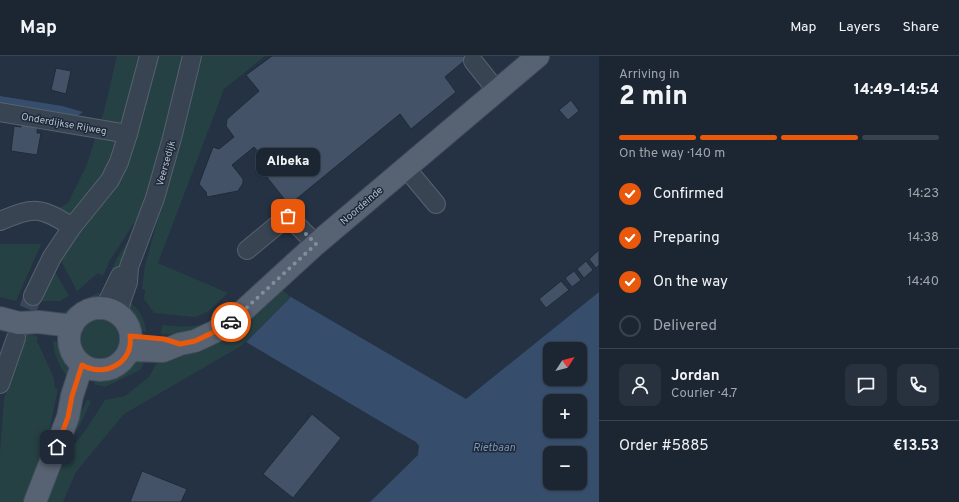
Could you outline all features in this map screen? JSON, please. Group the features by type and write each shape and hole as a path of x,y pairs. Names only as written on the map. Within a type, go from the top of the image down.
{"main road":[{"name":"Noordeinde","path":"130,343 163,351 180,344 195,341 232,321 316,244 538,56"},
{"path":"94,309 111,311 126,324 130,343 124,359 116,366 106,370 89,367 73,354 70,333 78,318 85,312 94,309"},
{"path":"12,326 39,322 70,333"},
{"path":"35,502 68,417 72,396 89,367"}],"street":[{"path":"33,296 52,257 72,227 110,180 128,134 149,56"},
{"name":"Veersedijk","path":"111,311 119,278 129,267 155,198 172,138 192,56"},
{"path":"473,61 497,91"},
{"name":"Onderdijkse Rijweg","path":"0,112 128,134"},
{"path":"406,168 436,204"},
{"path":"0,221 30,210 40,210 52,214 72,227"},
{"path":"247,250 288,216 316,244"},
{"path":"0,384 12,326"}],"green space":[{"path":"117,56 144,56 115,159 93,191 68,218 54,211 68,203 86,167 104,111"},
{"path":"156,56 184,56 170,113 144,204 136,220 110,260 103,276 98,273 77,291 60,259 90,215"},
{"path":"198,56 265,56 224,89 158,263 228,293 208,312 195,317 154,313 144,299 145,290 142,289 145,265 178,148"},
{"path":"134,232 124,258 112,279 108,278 117,258"},
{"path":"0,244 41,244 16,301 0,297"},
{"path":"290,252 291,253 218,322 179,335 161,334 162,325 185,327 204,324 219,317"},
{"path":"54,270 69,296 60,301 40,301"},
{"path":"280,288 291,297 241,346 124,414 76,472 63,502 47,502 67,454 85,431 105,400 125,396 149,377 160,357 199,353 228,335"},
{"path":"97,293 107,294 97,303 90,304 72,315 61,318 62,313"},
{"path":"128,301 141,314 146,332 137,327 131,320 127,306"},
{"path":"96,320 104,320 114,325 118,332 118,346 114,353 104,358 96,358 86,353 84,350 81,343 81,335 86,325 89,323"},
{"path":"28,333 38,337 37,341 53,376 55,388 58,389 42,465 29,502 0,502 0,453 4,398"},
{"path":"53,340 63,346 72,363 68,377 57,360"},
{"path":"143,356 143,365 140,370 105,387 94,384 101,377 125,368 135,359"},
{"path":"87,400 91,401 80,425 63,450"}],"water":[{"path":"0,96 62,106 83,112 77,116 0,103"},
{"name":"Rietbaan","path":"599,292 599,502 370,502 418,455 419,446 416,442 246,342 291,297 466,399"}],"building":[{"path":"272,56 470,56 445,77 456,92 411,129 400,114 289,205 259,167 266,161 254,147 232,165 243,179 243,183 238,191 207,197 206,192 199,184 213,147 219,149 234,137 226,126 227,119 259,91 246,75"},
{"path":"56,68 71,71 66,94 51,90"},
{"path":"571,100 579,111 568,120 559,110"},
{"path":"23,119 38,121 37,133 41,133 37,155 11,151 14,126 21,127"},
{"path":"599,250 599,265 596,268 589,259"},
{"path":"586,261 593,270 584,278 577,269"},
{"path":"574,271 581,280 572,287 565,278"},
{"path":"561,281 569,290 546,308 539,299"},
{"path":"312,414 341,438 293,498 263,474"},
{"path":"142,471 187,489 181,502 130,502"}],"tunnel":[{"path":"18,334 33,296"}],"way so far":[{"path":"231,322 316,244 288,216"}],"place":[{"name":"Albeka","path":"288,216"}],"route":[{"path":"57,447 68,417 72,396 82,365 95,370 106,370 116,366 127,354 131,340 130,336 164,339 180,344 195,341 231,322"}]}
